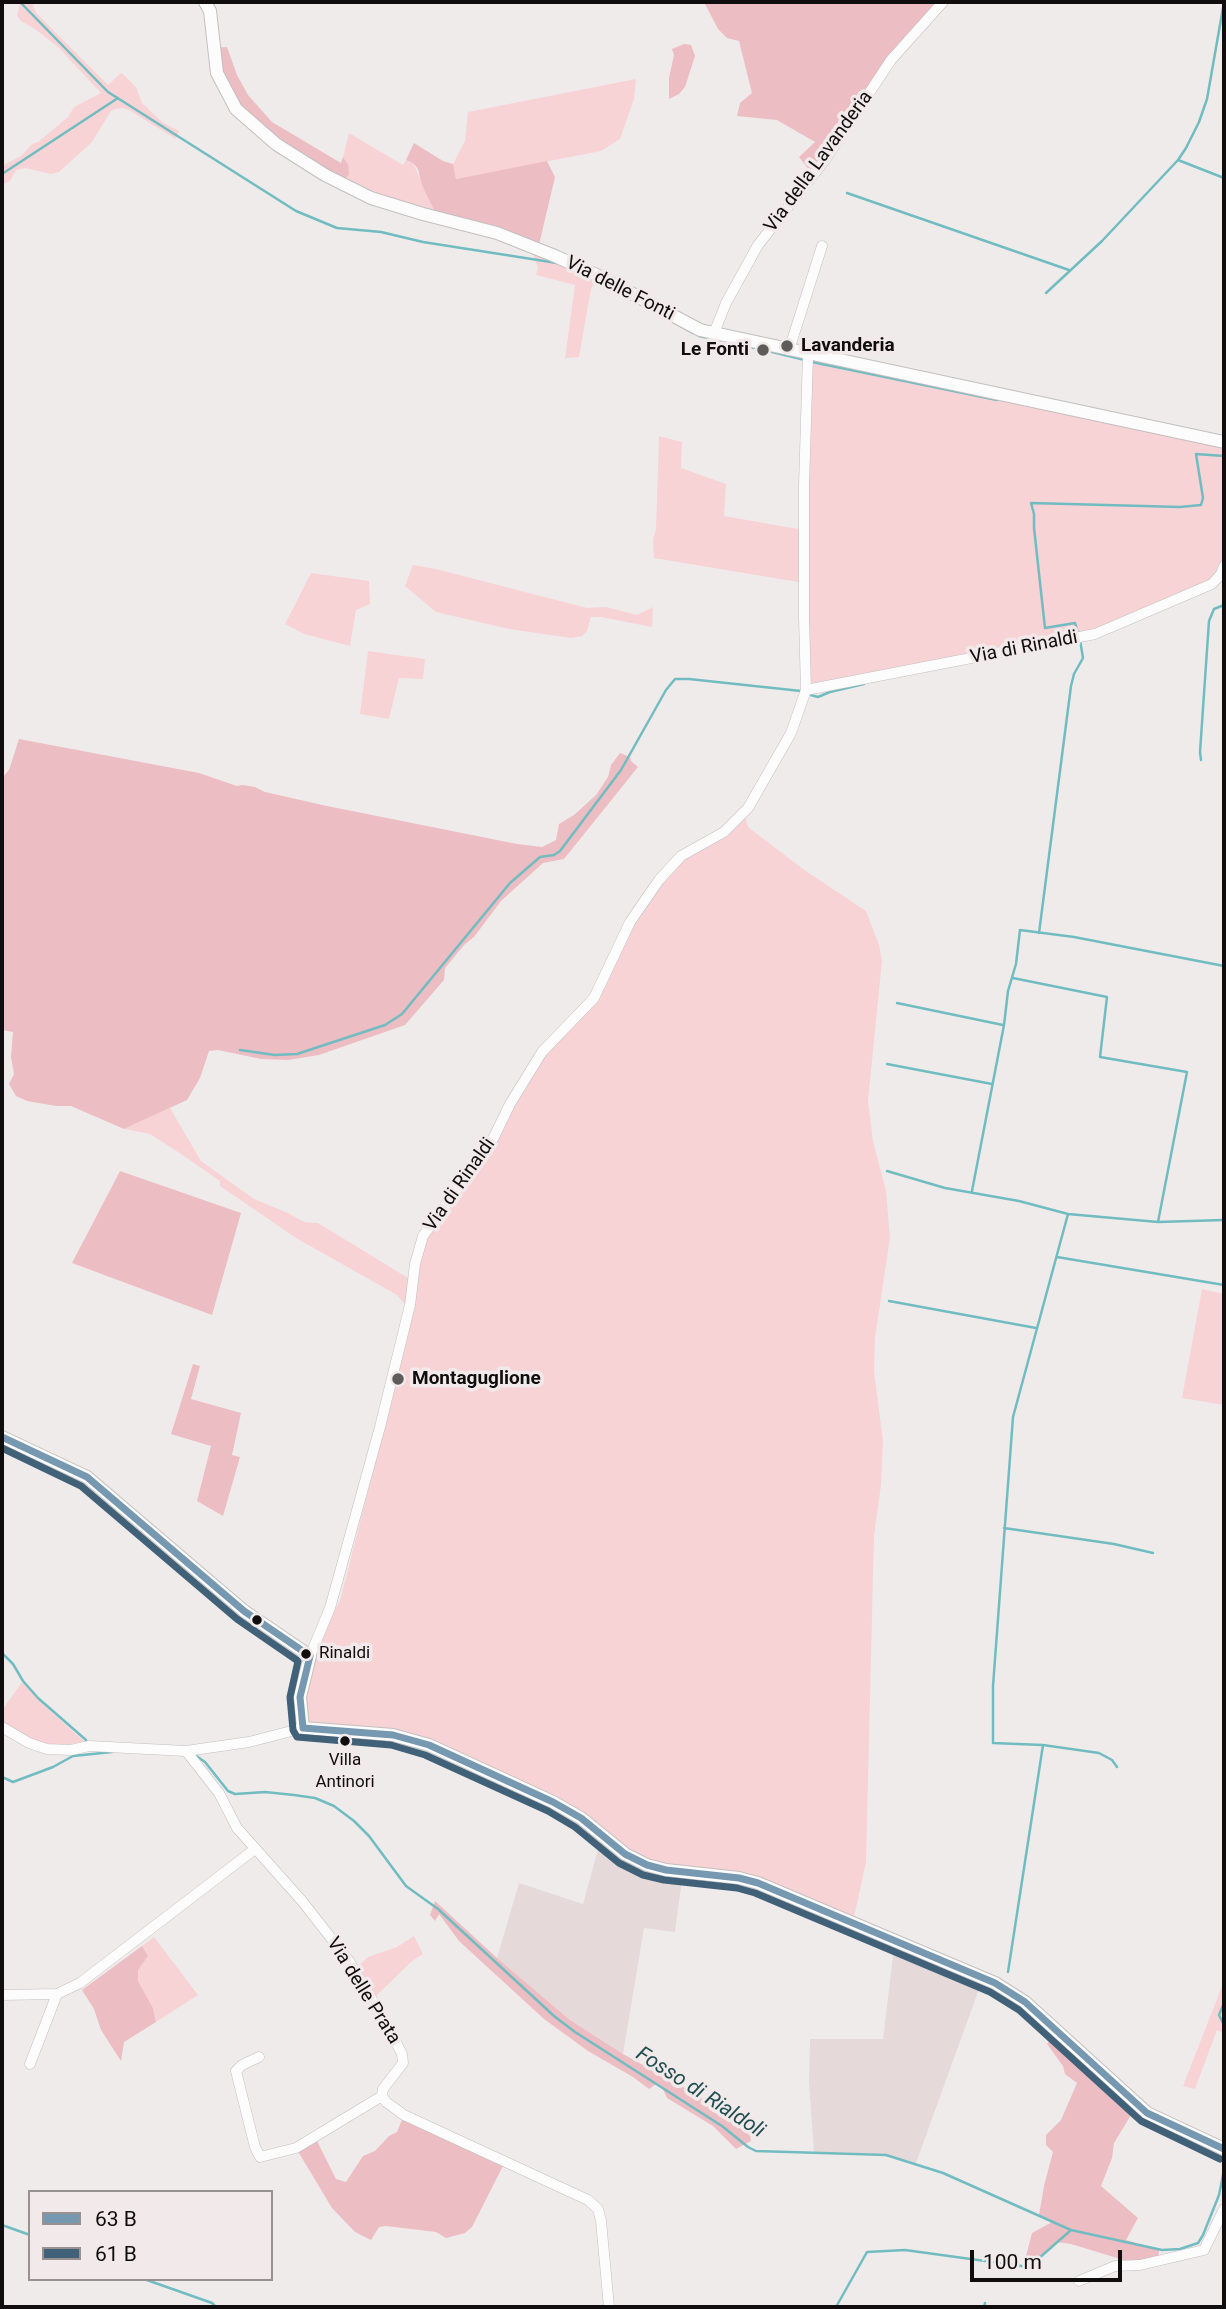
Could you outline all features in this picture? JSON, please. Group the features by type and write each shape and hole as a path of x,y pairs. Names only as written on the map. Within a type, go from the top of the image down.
{"street":[{"name":"Via delle Fonti","path":"205,2 210,10 217,73 236,108 276,144 325,175 371,198 497,233 555,256 601,277 700,330 1224,442"},
{"name":"Via della Lavanderia","path":"714,333 726,303 758,245 825,160 891,61 943,2"},
{"path":"789,350 822,246"},
{"name":"Via di Rinaldi","path":"303,1728 300,1697 310,1656 330,1608 380,1427 410,1305 415,1264 423,1236 491,1143 510,1104 542,1052 594,998 630,922 659,880 681,856 724,832 748,808 791,733 806,691 804,519 808,355"},
{"name":"Via di Rinaldi","path":"806,691 1095,634 1212,584 1222,574 1224,566"},
{"path":"2,1437 87,1477 244,1611 310,1656"},
{"path":"2,1727 29,1743 47,1749 71,1750 89,1746 186,1751 249,1742 303,1728 393,1735 429,1745 553,1802 581,1818 625,1854 647,1864 666,1870 739,1878 758,1883 995,1983 1025,2002 1147,2113 1223,2149"},
{"name":"Via delle Prata","path":"186,1751 219,1793 237,1828 302,1901 349,1961 386,2023 402,2054 403,2063 383,2089 382,2096"},
{"path":"2,1995 57,1994 80,1983 255,1849"},
{"path":"30,2064 57,1994"},
{"path":"259,2057 236,2071 255,2147 260,2157 296,2148 382,2096 404,2115 588,2200 598,2209 608,2307"},
{"path":"1079,2281 1115,2266 1149,2263 1204,2250 1224,2209"}],"shaded area":[{"path":"20,2 35,2 33,5 36,13 108,85 121,73 124,75 136,87 142,103 162,122 179,131 176,139 129,110 115,109 111,111 92,142 59,172 51,174 25,168 16,170 10,181 2,185 2,166 21,156 32,144 68,117 74,107 101,93 59,48 21,21 17,16"},
{"path":"704,2 943,2 891,61 813,175 799,157 815,142 777,120 737,116 740,103 752,93 739,41 727,38 718,29"},
{"path":"684,44 691,45 695,56 685,87 669,99 669,78 674,55 672,49"},
{"path":"227,47 248,95 272,122 341,163 343,157 348,164 349,174 342,183 236,109 215,48"},
{"path":"636,79 634,99 620,139 601,151 456,179 453,164 465,141 468,112"},
{"path":"349,133 403,165 406,160 413,163 438,218 342,183 348,164 343,157"},
{"path":"414,143 453,164 456,179 547,161 555,177 538,249 438,218 422,185 418,169 406,160"},
{"path":"530,246 599,276 591,289 579,357 565,358 575,285 536,275 538,268"},
{"path":"808,355 1224,442 1224,566 1212,584 1095,634 806,690 804,583 654,558 653,539 656,529 659,436 682,442 681,468 726,484 724,516 804,530"},
{"path":"413,565 587,608 606,607 637,615 653,607 652,627 591,617 587,631 582,636 571,638 509,629 436,612 405,586"},
{"path":"311,573 369,581 370,604 356,610 350,646 304,634 285,624"},
{"path":"368,651 425,659 423,679 399,678 389,719 360,714"},
{"path":"19,739 199,773 237,786 255,787 265,792 327,806 542,847 556,840 559,824 574,815 596,795 620,753 630,757 638,767 564,859 543,863 501,901 474,937 445,968 444,980 405,1025 319,1055 288,1060 209,1051 200,1078 187,1100 124,1129 71,1106 27,1101 16,1096 9,1084 14,1074 11,1057 13,1032 2,1030 2,778 9,770"},
{"path":"744,813 748,827 803,869 866,911 882,961 868,1101 873,1141 886,1191 890,1238 875,1338 874,1371 883,1441 881,1485 874,1536 866,1862 853,1922 790,1895 647,1865 581,1818 429,1745 303,1728 310,1656 340,1601 413,1314 397,1295 296,1238 220,1186 220,1181 150,1134 124,1129 170,1108 201,1161 254,1199 304,1222 318,1223 413,1281 423,1236 491,1143 542,1052 582,1013 630,922 681,856"},
{"path":"120,1171 241,1213 212,1315 72,1263"},
{"path":"1202,1289 1224,1294 1224,1405 1182,1398"},
{"path":"193,1364 200,1366 191,1399 241,1413 232,1455 240,1457 223,1516 197,1501 211,1446 171,1434"},
{"path":"23,1681 47,1708 89,1746 47,1749 2,1727 2,1710"},
{"path":"602,1835 683,1872 675,1932 644,1928 623,2054 570,2020 497,1958 519,1883 583,1904"},
{"path":"435,1901 570,2020 623,2054 737,2120 749,2124 751,2141 736,2149 713,2126 667,2098 662,2087 656,2084 649,2089 588,2051 544,2019 459,1941 439,1914 435,1921 430,1915"},
{"path":"414,1936 423,1954 412,1961 372,2000 354,1970 368,1957 397,1947"},
{"path":"154,1937 198,1995 156,2022 153,2008 138,1981 137,1970 148,1956 142,1946"},
{"path":"895,1940 983,1978 916,2163 886,2155 814,2154 809,2082 810,2039 883,2039"},
{"path":"142,1946 148,1956 138,1970 138,1981 153,2008 156,2022 124,2042 121,2061 101,2030 94,2009 82,1990"},
{"path":"1224,1981 1224,2033 1217,2030 1195,2089 1183,2086"},
{"path":"1056,2031 1137,2105 1114,2143 1112,2158 1101,2186 1138,2218 1126,2240 1159,2250 1158,2262 1140,2265 1057,2242 1029,2267 1025,2260 1032,2233 1052,2222 1039,2215 1053,2152 1046,2145 1046,2135 1061,2120 1077,2083 1065,2074 1063,2066 1047,2044"},
{"path":"404,2115 505,2162 472,2227 465,2233 446,2238 436,2232 386,2226 379,2227 371,2240 355,2232 332,2208 296,2148 315,2137 336,2179 346,2182 363,2156 375,2151 389,2136 397,2132"}],"waterway":[{"path":"20,2 108,92 296,211 337,228 381,232 423,242 557,263"},
{"path":"1046,293 1102,241 1178,160 1186,148 1207,99 1224,2"},
{"path":"2,174 118,98"},
{"path":"1178,160 1224,178"},
{"path":"847,193 1069,270"},
{"path":"675,323 693,333"},
{"path":"699,336 754,348"},
{"path":"764,350 805,360"},
{"path":"812,362 997,400"},
{"path":"1078,633 1075,623 1045,628 1031,503 1180,507 1201,505 1203,498 1196,454 1224,456"},
{"path":"1201,760 1209,621 1214,609 1224,605"},
{"path":"1039,933 1071,686 1083,658 1080,640"},
{"path":"240,1050 275,1055 297,1054 385,1025 402,1014 510,883 540,857 554,855 560,851 621,770 666,690 675,679 801,691"},
{"path":"807,694 818,697 864,684"},
{"path":"972,1191 1008,991 1016,964 1020,930 1074,937 1224,966"},
{"path":"1013,978 1107,997 1100,1057 1187,1072 1158,1222"},
{"path":"897,1003 1003,1025"},
{"path":"887,1064 992,1084"},
{"path":"887,1171 945,1188 1019,1201 1068,1214 1158,1222 1224,1220"},
{"path":"1068,1214 1013,1417 993,1686 993,1743 1043,1745 1099,1753 1112,1760 1117,1767"},
{"path":"1057,1257 1224,1285"},
{"path":"889,1301 1036,1328"},
{"name":"Fosso di Rialdoli","path":"1224,1439 1224,1451"},
{"path":"1004,1528 1114,1544 1153,1553"},
{"name":"Fosso di Rialdoli","path":"2,1653 38,1698 86,1740 86,1744"},
{"path":"1008,1972 1043,1745"},
{"path":"2,1777 13,1782 53,1767 73,1756 112,1752"},
{"name":"Fosso di Rialdoli","path":"195,1755 205,1762 228,1791 235,1794 265,1792 294,1795 315,1798 334,1806 369,1836 406,1886 438,1909 554,2016 756,2151 886,2155 943,2173 1071,2230 1162,2250 1180,2249 1198,2243 1219,2195 1224,2170"},
{"name":"Fosso di Rialdoli","path":"1224,2003 1219,2015 1224,2025"},
{"path":"2,2225 28,2234"},
{"path":"836,2307 867,2252 905,2250 1029,2267 1071,2230"},
{"path":"150,2281 212,2303 216,2307"},
{"path":"984,2307 985,2303"}],"transit line":[{"path":"2,1437 87,1477 244,1611 310,1656"},
{"path":"2,1448 81,1486 237,1619 298,1661 290,1697 293,1730 297,1737 391,1745 425,1755 548,1811 575,1827 619,1863 643,1875 755,1893 990,1992 1019,2010 1141,2121 1220,2159"},
{"path":"303,1728 300,1697 310,1656"},
{"path":"303,1728 393,1735 429,1745 553,1802 581,1818 625,1854 647,1865 758,1883 995,1983 1025,2002 1147,2113 1224,2149"}],"place":[{"name":"Lavanderia","path":"787,346"},
{"name":"Le Fonti","path":"763,350"},
{"name":"Montaguglione","path":"398,1379"},
{"name":"Rinaldi","path":"306,1654"},
{"name":"Villa Antinori","path":"345,1741"}]}
